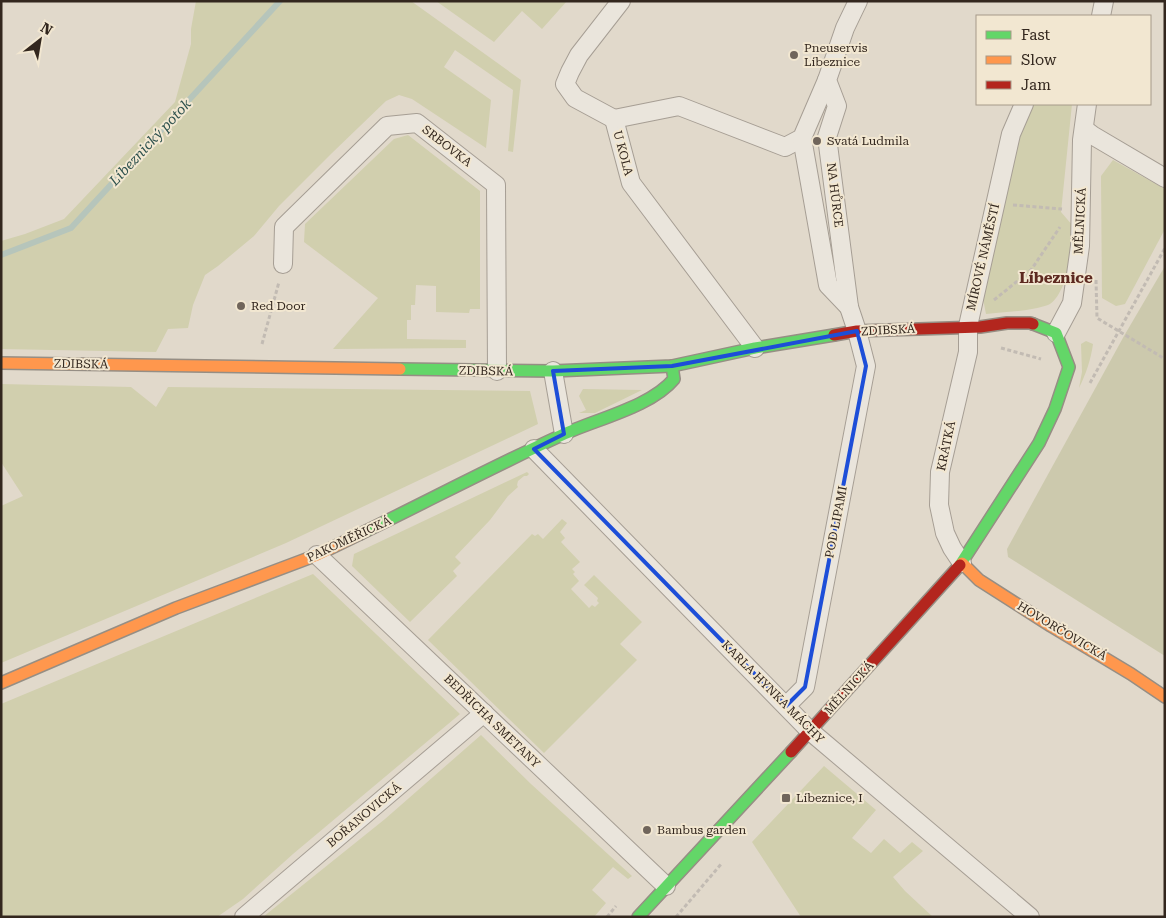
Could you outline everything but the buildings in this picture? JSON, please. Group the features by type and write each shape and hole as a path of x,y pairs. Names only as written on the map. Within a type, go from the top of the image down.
{"main road":[{"name":"MÍROVÉ NÁMĚSTÍ","path":"968,326 980,327 1007,323 1030,323 1056,333"},
{"name":"ZDIBSKÁ","path":"1,363 553,371 672,366 755,348 857,331 968,326"},
{"name":"MĚLNICKÁ","path":"638,917 962,563 1039,443 1055,409 1069,367 1056,333"},
{"name":"PAKOMĚŘICKÁ","path":"1,683 176,608 317,555 564,434 646,401 669,385 674,379 672,366"},
{"name":"HOVORČOVICKÁ","path":"962,563 979,580 1051,626 1116,664 1165,697"}],"street":[{"path":"614,119 575,98 565,84 579,56 621,1"},
{"path":"802,138 827,80 845,28 858,1"},
{"path":"1102,15 1104,1"},
{"name":"NA HŮRCE","path":"827,80 837,106 827,137 849,307 857,331"},
{"name":"MÍROVÉ NÁMĚSTÍ","path":"968,326 1010,134 1024,105"},
{"name":"MĚLNICKÁ","path":"1056,333 1072,303 1080,246 1082,140 1087,105"},
{"name":"U KOLA","path":"755,348 631,183 614,119 679,106 785,147 802,138"},
{"name":"SRBOVKA","path":"283,264 284,227 386,126 417,123 496,185 497,371"},
{"path":"1084,129 1165,178"},
{"name":"NA HŮRCE","path":"802,138 828,285 849,307"},
{"name":"KRÁTKÁ","path":"962,563 945,533 939,504 940,472 968,352 968,326"},
{"name":"POD LIPAMI","path":"786,706 805,687 866,366 857,331"},
{"path":"553,371 564,434"},
{"name":"KARLA HYNKA MÁCHY","path":"534,449 810,731 1030,917"},
{"name":"BEDŘICHA SMETANY","path":"317,555 666,886"},
{"name":"BOŘANOVICKÁ","path":"244,917 484,713"}],"path":[{"path":"996,203 1065,209 1065,214"},
{"path":"992,302 1031,270 1060,227"},
{"path":"256,366 283,264"},
{"path":"1096,279 1097,318 1165,359"}],"highlighted area":[{"path":"857,331 866,366 805,687 786,706 534,449 564,434 553,371 672,366"}],"shaded area":[{"path":"196,1 411,1 521,80 513,152 508,151 513,90 455,50 444,67 491,100 486,148 412,99 399,95 386,101 332,153 279,206 254,236 205,275 193,305 188,328 168,329 156,352 1,349 1,241 64,219 175,102 191,44 191,29"},
{"path":"436,1 567,1 542,29 522,11 494,42"},
{"path":"1020,105 1072,105 1061,212 1073,226 1072,251 1062,288 1052,303 1034,309 986,314 983,299"},
{"path":"408,135 480,191 480,309 470,309 469,313 436,312 436,286 416,285 415,305 411,305 411,320 407,320 407,339 466,340 466,348 333,349 378,298 304,242 305,224 394,139"},
{"path":"1113,160 1165,189 1165,229 1125,304 1116,306 1102,298 1101,176"},
{"path":"1165,266 1165,656 1008,557 1007,549 1124,336"},
{"path":"1086,341 1093,344 1088,366 1079,388 1082,372 1081,344"},
{"path":"1,384 131,387 156,407 168,387 530,391 538,424 286,543 1,663 1,506 23,496 1,462"},
{"path":"583,389 642,390 595,413 579,413 586,410 579,396"},
{"path":"527,472 529,474 518,481 518,487 455,557 461,563 453,571 457,576 410,622 352,566 354,554"},
{"path":"562,519 567,523 560,532 565,538 561,542 580,562 572,569 575,572 573,574 579,581 571,589 589,608 592,605 595,607 599,603 597,601 598,598 584,585 594,575 642,622 620,644 637,660 544,753 428,640 532,534 535,536 538,534 543,539"},
{"path":"313,574 460,714 293,854 243,899 217,917 1,917 1,704"},
{"path":"481,735 531,784 632,876 628,879 613,867 592,890 606,903 594,917 263,917 385,819"},
{"path":"824,766 876,810 852,838 871,853 884,839 900,853 912,842 923,851 893,877 933,917 801,917 752,842"}],"waterway":[{"name":"Líbeznický potok","path":"1,255 71,228 280,1"}],"traffic: fast":[{"path":"960,565 1039,443 1055,409 1069,367 1056,333 1033,324"},
{"path":"400,369 553,371 672,366 755,348 834,335"},
{"path":"360,534 537,447 576,429 622,412 652,397 674,379 672,366"},
{"path":"638,917 791,752"}],"traffic: slow":[{"path":"1,363 400,369"},
{"path":"1,683 176,608 317,555 360,534"},
{"path":"962,563 979,580 1165,697"}],"traffic: jam":[{"path":"834,335 857,331 980,327 1007,323 1033,324"},
{"path":"791,752 960,565"}],"place":[{"name":"Pneuservis Líbeznice","path":"794,55"},
{"name":"Svatá Ludmila","path":"817,141"},
{"name":"Red Door","path":"241,306"},
{"name":"Líbeznice, I","path":"786,798"},
{"name":"Bambus garden","path":"647,830"}],"district":[{"name":"Líbeznice","path":"1056,278"}]}
